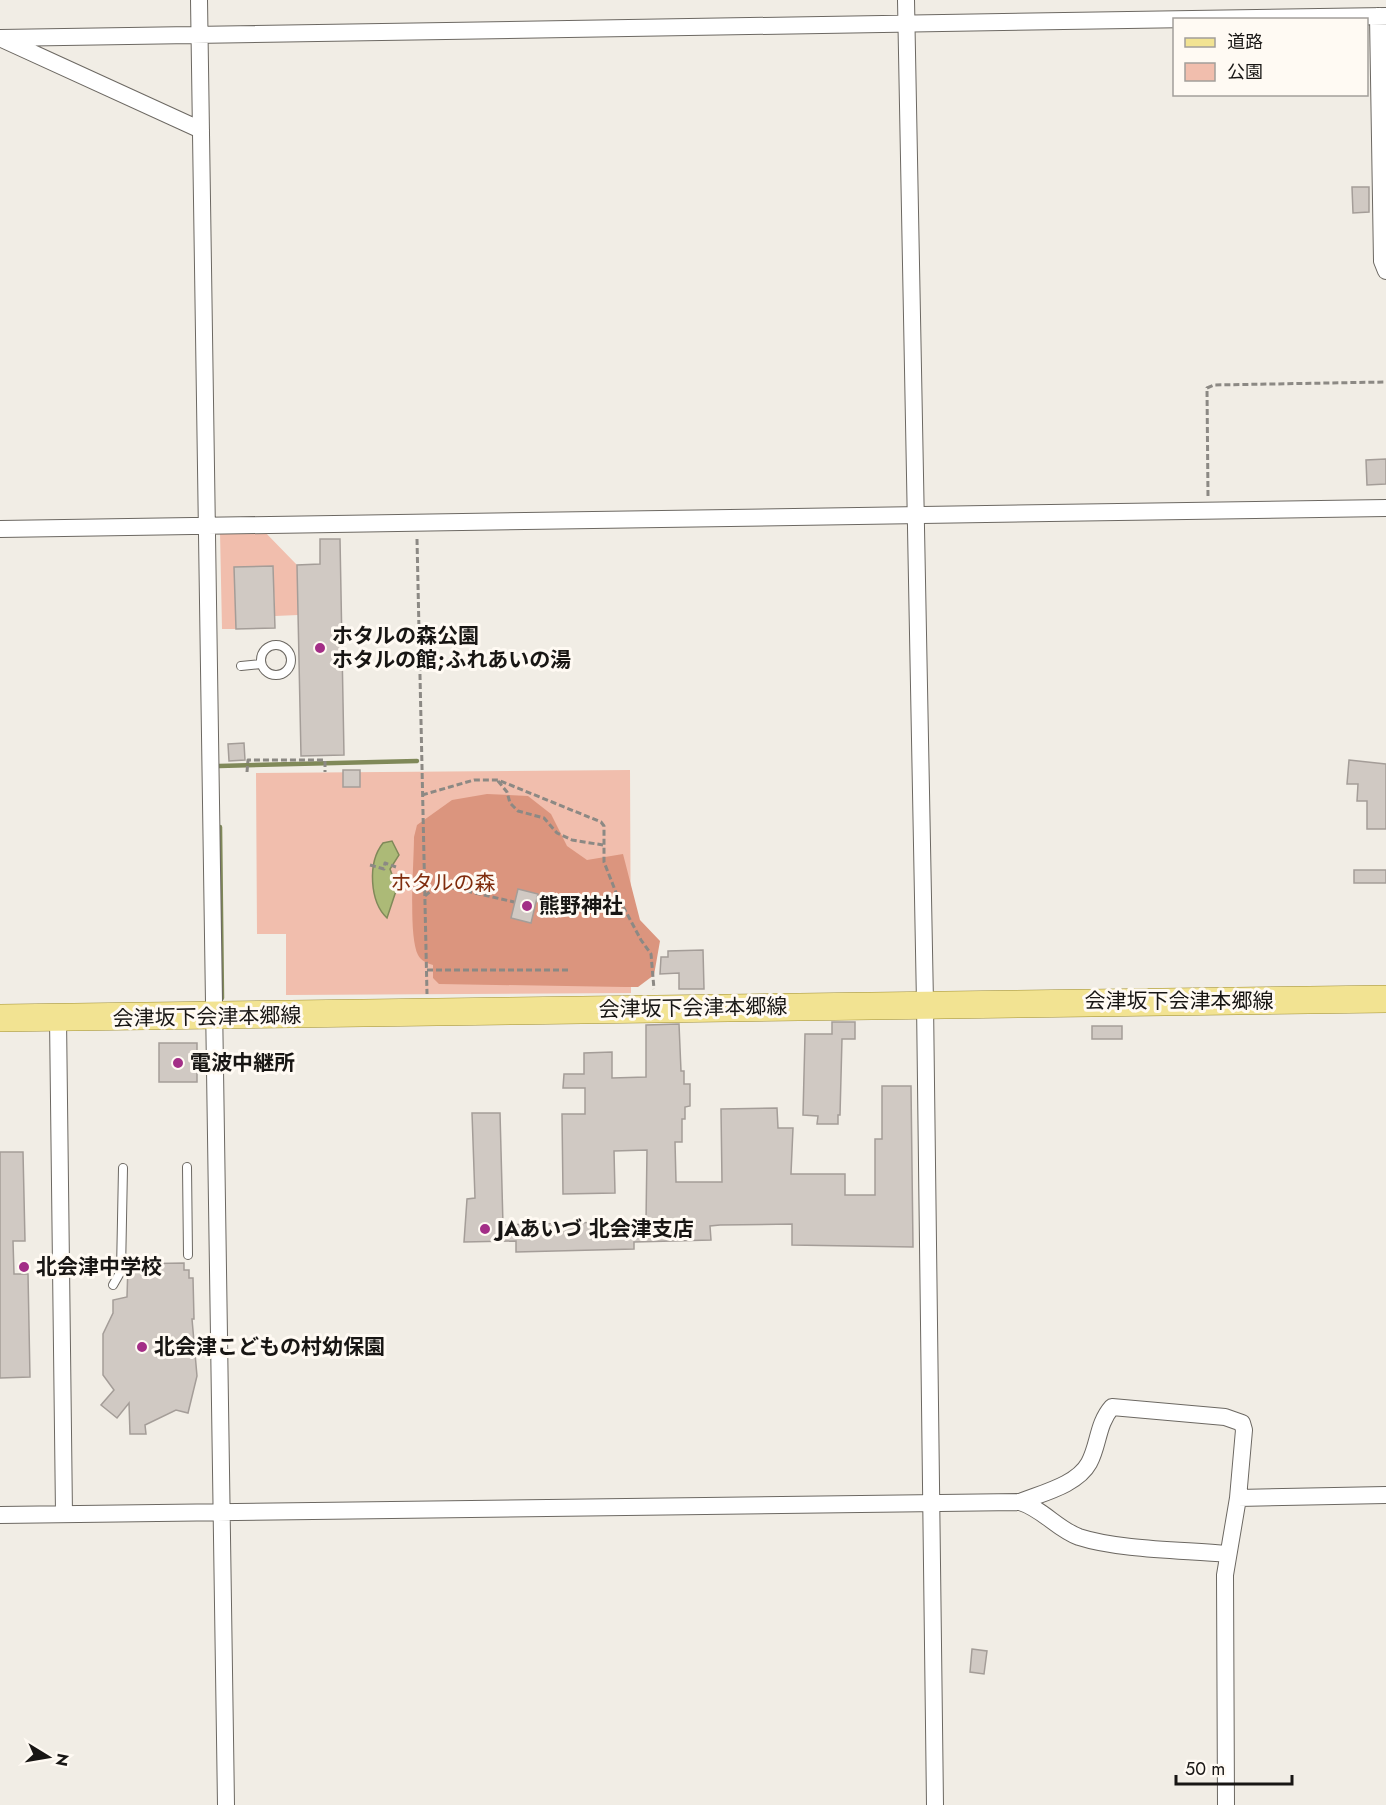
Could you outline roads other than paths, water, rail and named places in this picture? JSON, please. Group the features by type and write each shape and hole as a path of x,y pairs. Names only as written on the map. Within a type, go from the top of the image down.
{"main road":[{"name":"会津坂下会津本郷線","path":"0,1018 215,1018 925,1003 1386,999"}],"street":[{"path":"199,0 226,1805"},
{"path":"906,0 925,1003 935,1805"},
{"path":"1224,18 1382,16 1382,261 1386,271"},
{"path":"0,38 1173,19"},
{"path":"0,38 201,130"},
{"path":"0,529 1386,508"},
{"path":"58,1018 64,1514"},
{"path":"1020,1502 1062,1485 1082,1473 1090,1462 1103,1417 1112,1407 1225,1417 1242,1424 1244,1430 1238,1498 1227,1554 1226,1805"},
{"path":"1238,1498 1386,1495"},
{"path":"0,1515 1020,1502 1036,1507 1059,1526 1079,1537 1136,1547 1227,1554"}],"lane":[{"path":"241,666 261,664"},
{"path":"187,1167 188,1256"},
{"path":"113,1285 121,1271 123,1168"}],"waterway":[{"path":"219,766 417,761"},
{"path":"220,827 222,998"}],"place":[{"name":"ホタルの森公園 ホタルの館;ふれあいの湯","path":"320,648"},
{"name":"熊野神社","path":"527,906"},
{"name":"電波中継所","path":"178,1063"},
{"name":"JAあいづ 北会津支店","path":"485,1229"},
{"name":"北会津中学校","path":"24,1267"},
{"name":"北会津こどもの村幼保園","path":"142,1347"}],"park label":[{"name":"ホタルの森","path":"443,883"}]}
